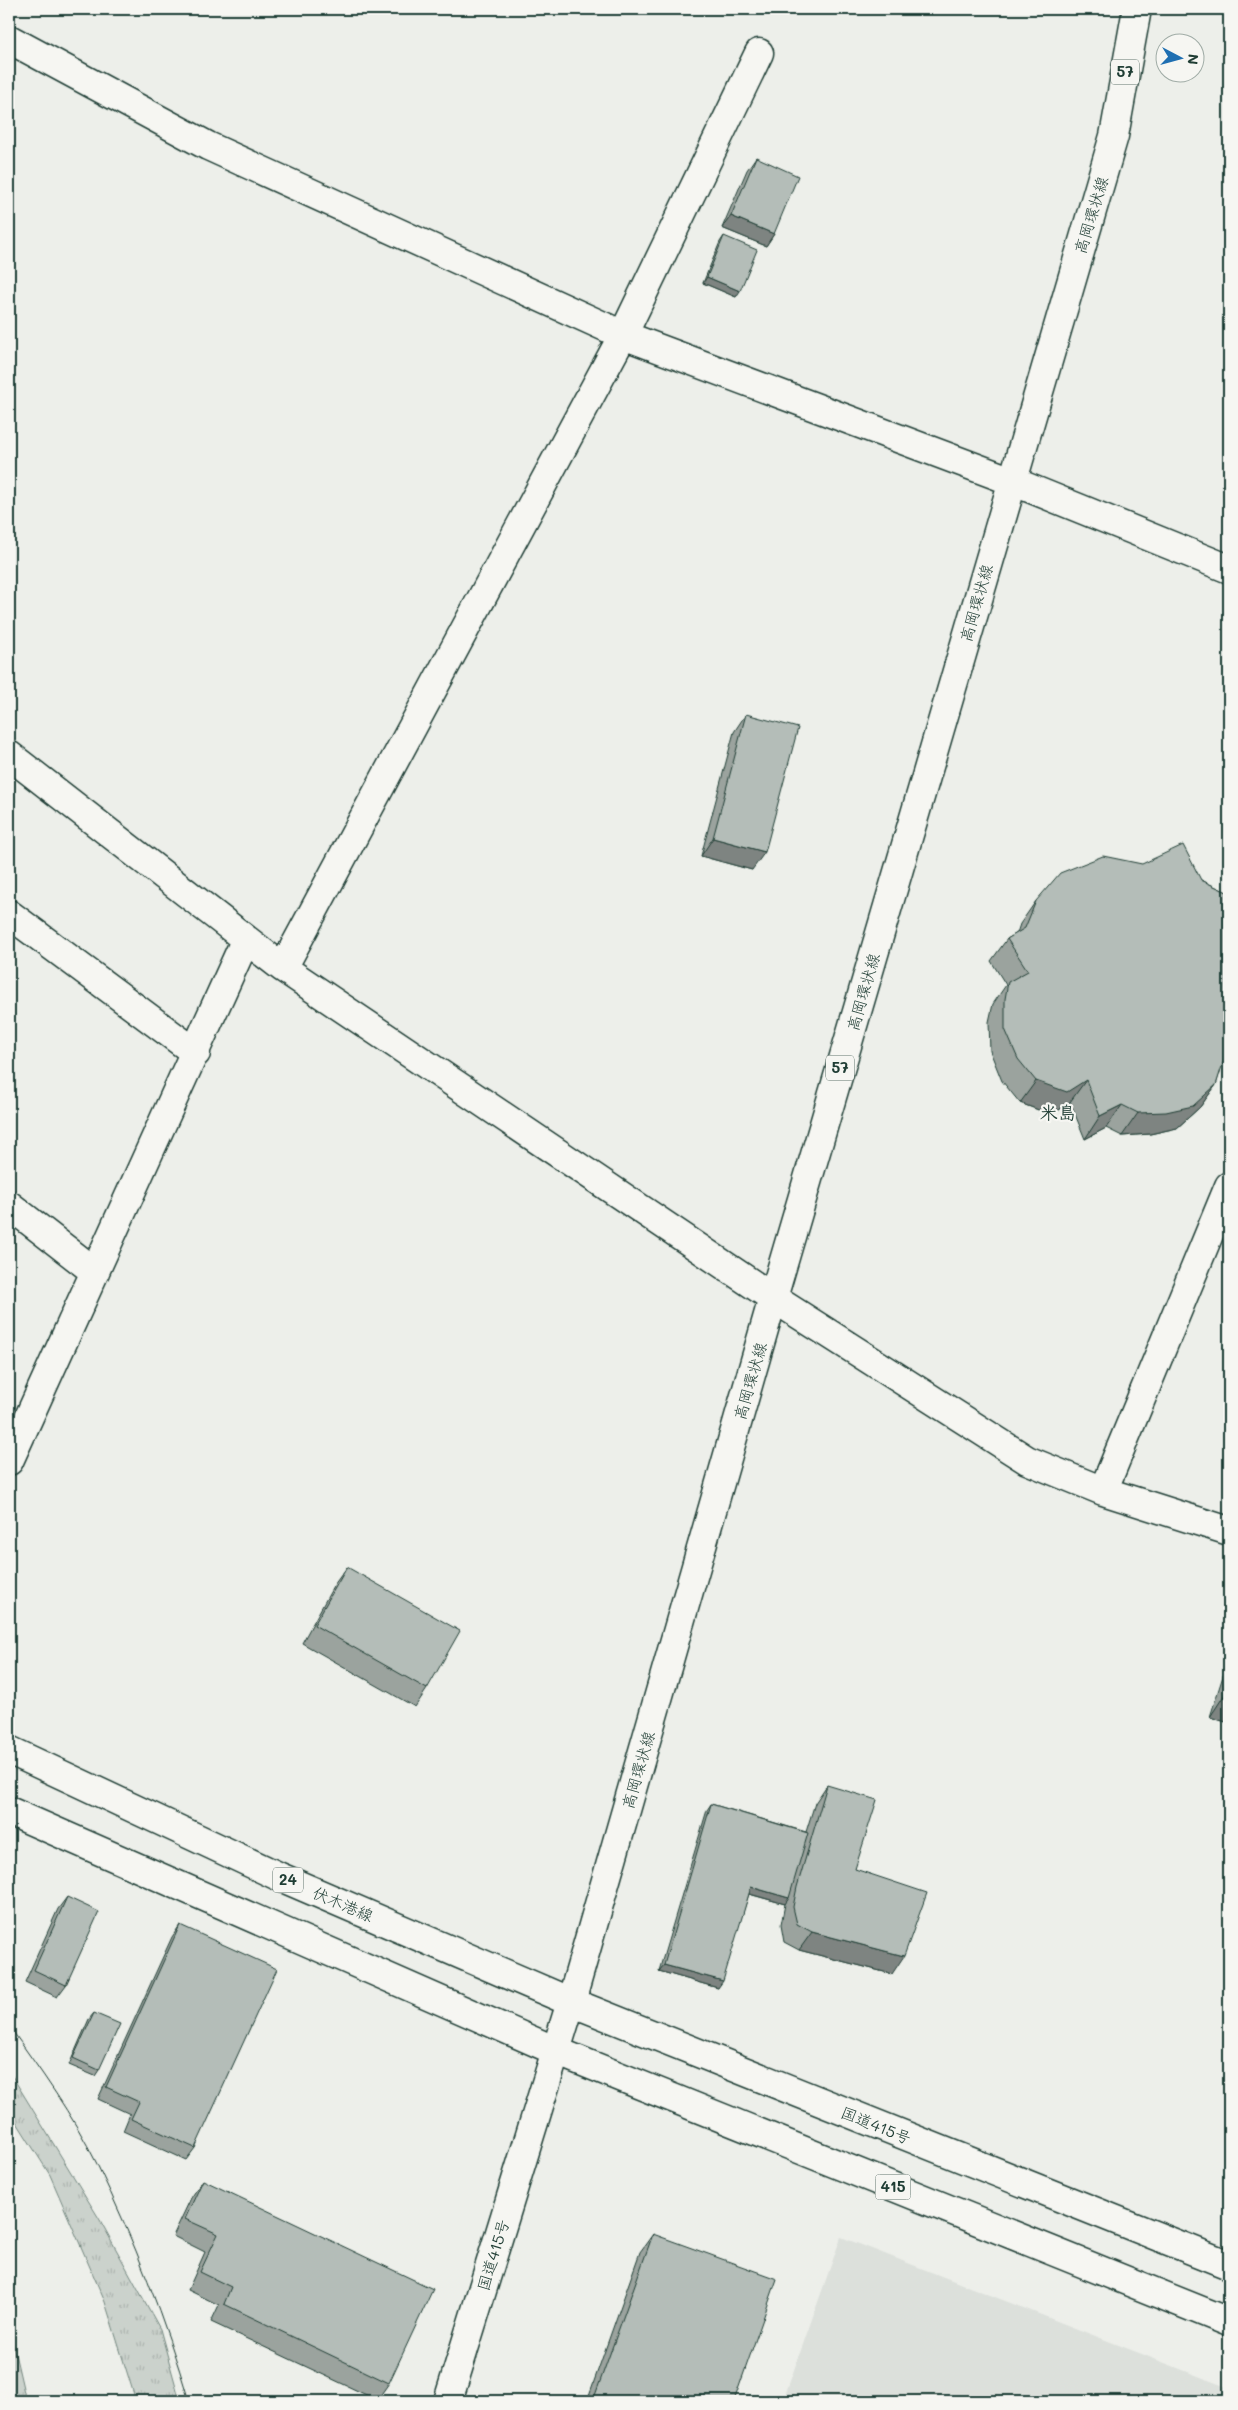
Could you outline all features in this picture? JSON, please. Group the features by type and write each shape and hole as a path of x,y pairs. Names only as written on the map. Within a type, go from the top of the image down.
{"main road":[{"name":"高岡環状線","path":"571,2002 773,1298 1114,136 1136,9"},
{"path":"9,39 208,146 623,335 1012,481 1229,569"},
{"path":"283,968 623,335 759,53"},
{"path":"9,755 245,941 283,968 773,1298 1027,1460 1103,1491 1229,1531"},
{"path":"9,914 196,1053"},
{"path":"9,1461 196,1053 245,941"},
{"path":"1103,1491 1229,1186"},
{"path":"9,1205 95,1272"},
{"name":"伏木港線","path":"9,1750 278,1876 571,2002"},
{"path":"9,1811 556,2051"},
{"name":"国道415号","path":"448,2401 571,2002 1229,2265"},
{"name":"415","path":"556,2051 1229,2322"}],"shaded area":[{"path":"841,2237 1229,2388 1229,2401 783,2401"}],"green space":[{"path":"9,2071 100,2220 160,2329 180,2401 136,2401 105,2302 50,2175 9,2110"},
{"path":"9,2328 26,2401 9,2401"}],"building":[{"path":"756,157 798,176 774,234 731,216"},
{"path":"724,236 757,250 740,291 707,277"},
{"path":"746,714 798,728 765,852 713,838"},
{"path":"1183,845 1201,880 1229,893 1229,1041 1225,1043 1224,1060 1216,1085 1193,1106 1166,1112 1138,1113 1122,1105 1100,1116 1086,1080 1067,1092 1036,1081 1018,1059 1005,1029 1005,999 1008,982 1028,971 1007,939 1025,928 1036,901 1060,873 1103,856 1142,864"},
{"path":"347,1567 460,1631 427,1689 314,1625"},
{"path":"1229,1683 1229,1695 1225,1694"},
{"path":"827,1785 877,1800 855,1869 927,1893 904,1956 812,1932 797,1924 793,1907 797,1887"},
{"path":"711,1804 808,1833 789,1898 751,1887 723,1981 664,1965"},
{"path":"67,1897 99,1912 66,1985 34,1970"},
{"path":"180,1925 277,1969 195,2148 131,2119 139,2102 106,2087"},
{"path":"94,2013 120,2024 99,2070 73,2058"},
{"path":"203,2180 433,2289 389,2383 224,2304 231,2287 200,2272 218,2234 185,2219"},
{"path":"653,2234 777,2279 734,2401 593,2401"}],"tram line":[{"path":"9,2026 67,2110 97,2164 124,2222 148,2281 170,2340 189,2401"}],"district":[{"name":"米島","path":"1058,1113"}]}
